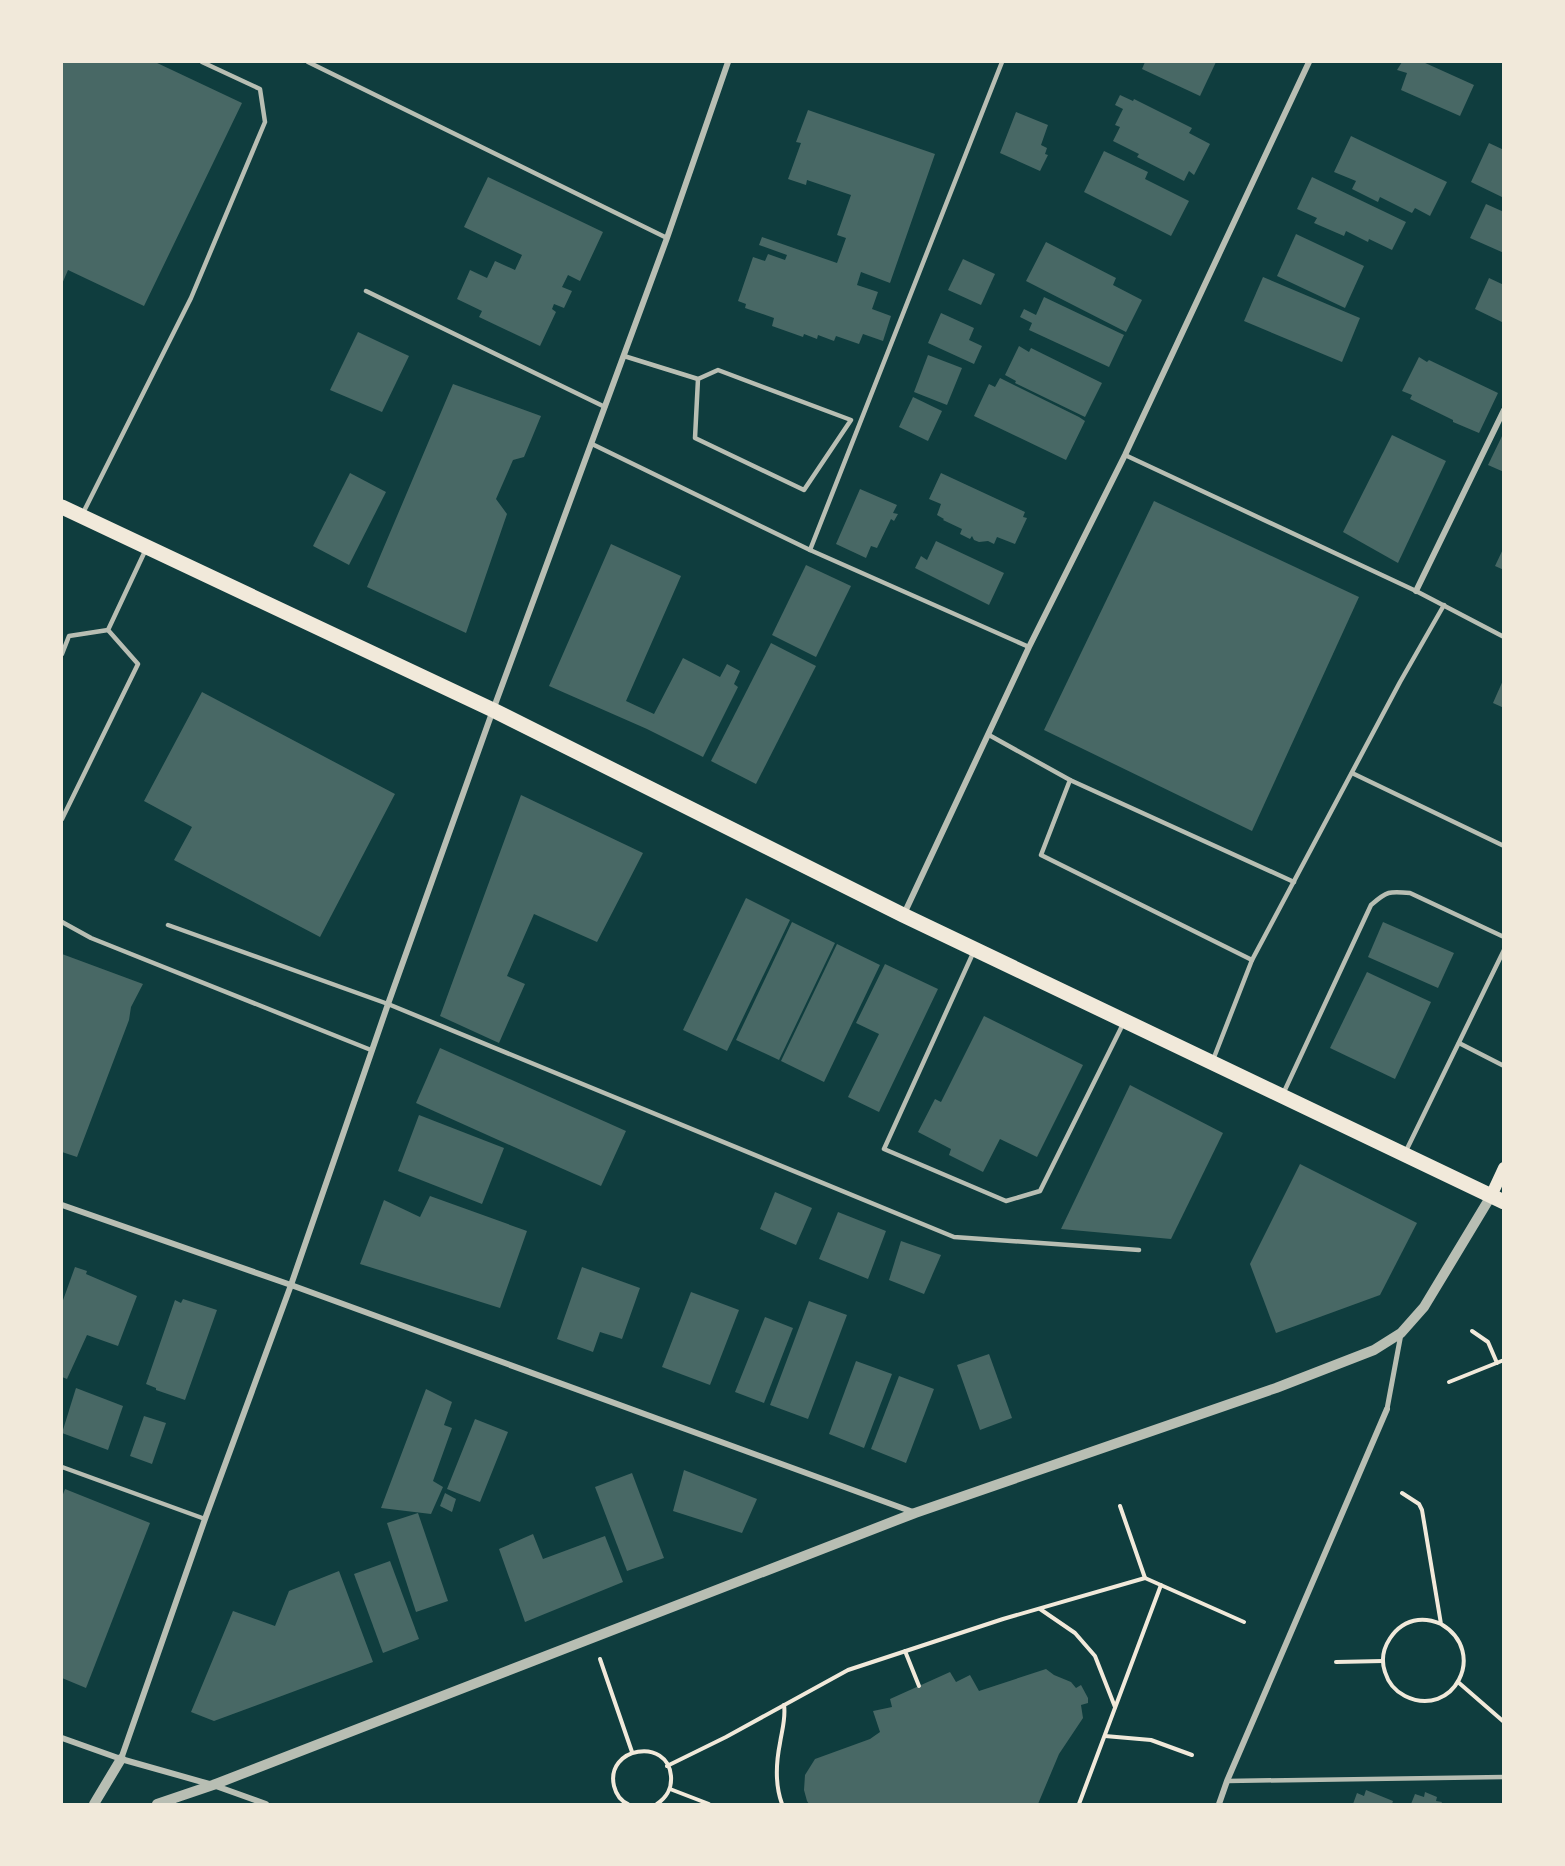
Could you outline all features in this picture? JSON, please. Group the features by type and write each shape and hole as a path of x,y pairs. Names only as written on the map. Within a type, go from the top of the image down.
{"main road":[{"path":"62,507 493,710 903,915 1497,1199 1503,1168"}],"street":[{"path":"94,1804 122,1760 205,1519 291,1285 371,1050 493,710 667,238 728,62"},
{"path":"903,915 1029,647 1125,455 1309,62"},
{"path":"1416,591 1503,410"},
{"path":"157,1804 213,1785 915,1513 1276,1388 1374,1350 1401,1333 1424,1307 1497,1199"},
{"path":"62,1205 291,1285 915,1513"},
{"path":"1219,1804 1227,1780 1387,1409 1401,1333"},
{"path":"62,1738 122,1760 213,1785 266,1804"}],"lane":[{"path":"82,516 191,298 265,122 260,90 202,62"},
{"path":"308,62 667,238"},
{"path":"810,550 1002,62"},
{"path":"366,291 605,407"},
{"path":"624,356 698,379 718,369 851,420 804,490 695,438 698,379"},
{"path":"592,444 810,550 1029,647"},
{"path":"1125,455 1416,591 1503,637"},
{"path":"108,630 147,546"},
{"path":"1212,1063 1252,960 1400,682 1444,605"},
{"path":"62,654 69,636 108,630"},
{"path":"62,819 138,664 108,630"},
{"path":"988,735 1070,780 1294,882"},
{"path":"1352,772 1503,846"},
{"path":"1070,780 1041,855 1252,960"},
{"path":"1282,1096 1371,905 1383,894 1394,891 1410,893 1503,937"},
{"path":"62,922 90,938 371,1050"},
{"path":"168,925 388,1004 954,1237 1139,1250"},
{"path":"975,949 885,1149 1006,1201 1040,1191 1125,1021"},
{"path":"1404,1155 1503,951"},
{"path":"1459,1043 1503,1066"},
{"path":"62,1467 205,1519"},
{"path":"1227,1780 1503,1777"}],"path":[{"path":"1473,1332 1488,1342 1497,1363"},
{"path":"1449,1382 1503,1360"},
{"path":"1402,1493 1419,1504 1422,1510 1441,1623"},
{"path":"1120,1506 1145,1578"},
{"path":"667,1766 726,1737 848,1670 1040,1608 1145,1578 1244,1622"},
{"path":"1079,1804 1161,1585"},
{"path":"1040,1608 1075,1633 1095,1656 1115,1708"},
{"path":"1418,1620 1441,1623 1453,1632 1461,1644 1464,1666 1458,1682 1438,1699 1414,1700 1400,1694 1392,1686 1384,1671 1383,1653 1390,1638 1400,1627 1418,1620"},
{"path":"592,1638 632,1752"},
{"path":"905,1651 919,1686"},
{"path":"1336,1662 1383,1661"},
{"path":"1458,1682 1503,1722"},
{"path":"782,1804 777,1776 779,1746 786,1714 784,1705"},
{"path":"1105,1736 1151,1740 1192,1755"},
{"path":"628,1804 618,1794 614,1785 614,1775 623,1757 641,1750 659,1755 670,1770 670,1789 666,1797 657,1804"},
{"path":"670,1789 710,1804"}],"building":[{"path":"62,62 155,62 242,103 144,306 68,270 62,284"},
{"path":"1145,62 1216,62 1200,96 1142,69"},
{"path":"1402,62 1423,62 1474,85 1460,116 1401,90 1407,73 1397,70"},
{"path":"1120,95 1133,101 1134,99 1192,128 1189,133 1210,144 1194,175 1189,171 1184,181 1137,157 1139,154 1113,141 1120,127 1115,125 1123,109 1115,105"},
{"path":"808,110 935,154 890,283 861,272 857,285 878,292 872,309 891,316 883,341 863,334 859,344 836,336 834,341 818,335 817,339 804,334 803,337 772,326 774,318 745,308 746,304 738,301 753,257 765,261 768,254 785,260 787,255 759,245 762,237 837,263 846,238 837,235 851,195 807,180 806,185 788,179 801,143 796,142"},
{"path":"1016,112 1048,125 1041,145 1047,148 1045,154 1048,155 1040,171 1000,153"},
{"path":"1351,136 1447,182 1430,216 1415,208 1412,213 1380,197 1378,202 1352,189 1356,181 1334,172"},
{"path":"1489,143 1504,150 1504,198 1471,182"},
{"path":"1104,151 1148,172 1145,179 1189,201 1171,236 1084,192"},
{"path":"488,177 603,232 580,281 568,275 562,287 572,291 564,308 554,304 552,309 556,312 540,346 479,317 482,311 457,299 470,270 487,278 495,261 515,270 522,255 464,227"},
{"path":"1312,177 1406,222 1392,250 1346,231 1344,236 1314,223 1317,218 1297,209"},
{"path":"1486,204 1504,212 1504,253 1470,238"},
{"path":"1296,234 1364,266 1345,308 1277,276"},
{"path":"1046,242 1116,278 1113,285 1142,300 1126,332 1026,281"},
{"path":"963,259 995,274 981,305 948,290"},
{"path":"1263,277 1360,318 1342,362 1244,321"},
{"path":"1489,278 1504,285 1504,323 1475,309"},
{"path":"1044,297 1124,335 1109,367 1029,330 1032,323 1020,317 1024,309 1036,315"},
{"path":"941,313 974,328 969,340 982,346 974,364 928,343"},
{"path":"358,332 409,356 382,412 330,390"},
{"path":"1019,346 1029,352 1031,348 1102,383 1085,417 1015,383 1016,381 1005,375"},
{"path":"928,355 962,368 947,405 914,392"},
{"path":"1419,357 1498,393 1479,433 1410,399 1412,395 1402,391"},
{"path":"1000,378 1085,421 1066,460 974,416 989,384 995,387"},
{"path":"453,384 541,416 524,457 513,460 496,499 507,514 466,633 367,587"},
{"path":"913,397 942,411 928,441 899,427"},
{"path":"1504,432 1504,472 1488,465"},
{"path":"1392,435 1446,461 1398,563 1343,532"},
{"path":"350,473 386,492 349,565 313,546"},
{"path":"941,473 1025,512 1023,517 1027,518 1015,544 997,537 994,544 988,541 979,542 972,536 970,539 960,534 962,529 937,515 941,504 929,499"},
{"path":"860,489 897,505 893,513 898,514 894,521 891,519 877,548 871,546 866,558 836,544"},
{"path":"1154,501 1359,597 1252,831 1044,730"},
{"path":"936,541 1004,573 989,605 915,568 921,556 927,560"},
{"path":"611,544 681,576 626,701 654,714 683,658 720,677 727,664 740,671 734,684 738,687 703,757 647,729 549,686"},
{"path":"1504,547 1504,570 1495,566"},
{"path":"806,565 851,586 816,657 772,635"},
{"path":"771,643 816,666 756,784 711,761"},
{"path":"1504,678 1504,708 1493,703"},
{"path":"202,692 395,794 320,937 174,860 192,827 144,801"},
{"path":"521,795 643,853 597,942 534,914 507,976 525,984 499,1043 440,1016"},
{"path":"746,898 790,920 727,1051 683,1030"},
{"path":"792,922 835,943 779,1060 736,1040"},
{"path":"1383,922 1454,953 1438,988 1368,957"},
{"path":"837,944 880,965 824,1082 781,1061"},
{"path":"62,954 143,984 131,1007 129,1020 77,1157 62,1152"},
{"path":"885,964 938,989 879,1112 848,1097 879,1034 856,1023"},
{"path":"1367,972 1431,1002 1395,1079 1330,1048"},
{"path":"984,1016 1083,1065 1037,1157 1000,1139 983,1172 949,1155 951,1149 918,1132 935,1099 941,1102"},
{"path":"440,1048 626,1131 601,1186 416,1103"},
{"path":"1130,1085 1223,1133 1171,1239 1061,1229"},
{"path":"419,1115 504,1148 482,1204 398,1171"},
{"path":"1300,1164 1417,1223 1380,1295 1276,1333 1250,1264"},
{"path":"775,1192 812,1208 796,1245 760,1229"},
{"path":"430,1196 527,1231 500,1308 360,1264 384,1200 420,1217"},
{"path":"838,1212 886,1231 868,1279 819,1259"},
{"path":"901,1241 941,1255 924,1294 889,1280"},
{"path":"75,1267 137,1296 118,1346 87,1335 67,1379 62,1377 62,1303"},
{"path":"582,1267 640,1288 622,1339 600,1332 593,1352 557,1339"},
{"path":"691,1292 739,1310 710,1385 662,1367"},
{"path":"183,1299 217,1310 185,1400 146,1384 175,1300 181,1303"},
{"path":"809,1301 847,1315 808,1419 770,1405"},
{"path":"765,1317 793,1328 764,1403 735,1392"},
{"path":"989,1354 1012,1418 980,1430 957,1365"},
{"path":"856,1361 892,1374 864,1448 829,1434"},
{"path":"899,1376 934,1389 906,1463 871,1449"},
{"path":"76,1388 123,1406 108,1450 62,1433"},
{"path":"426,1389 452,1402 444,1425 452,1428 433,1481 443,1487 431,1514 381,1508"},
{"path":"144,1416 166,1423 152,1464 130,1456"},
{"path":"475,1419 508,1432 480,1502 447,1489"},
{"path":"684,1470 757,1499 742,1533 673,1511"},
{"path":"632,1473 664,1558 627,1571 595,1487"},
{"path":"65,1489 150,1523 86,1688 62,1678 62,1497"},
{"path":"445,1493 456,1499 452,1512 440,1506"},
{"path":"418,1513 448,1601 416,1612 387,1523"},
{"path":"533,1534 543,1559 605,1536 623,1582 525,1622 499,1549"},
{"path":"390,1561 419,1639 383,1653 354,1574"},
{"path":"339,1571 373,1662 214,1721 191,1712 233,1611 275,1626 289,1591"},
{"path":"1046,1669 1071,1682 1076,1688 1081,1685 1088,1698 1088,1703 1081,1705 1083,1718 1059,1754 1038,1804 809,1804 807,1801 804,1790 805,1775 815,1759 870,1739 880,1732 873,1711 892,1707 890,1699 950,1672 956,1682 970,1675 979,1691"},
{"path":"1366,1790 1393,1801 1392,1804 1353,1804 1357,1793 1364,1796"},
{"path":"1425,1792 1437,1797 1436,1801 1442,1802 1441,1804 1411,1804 1415,1794 1424,1797"}]}
